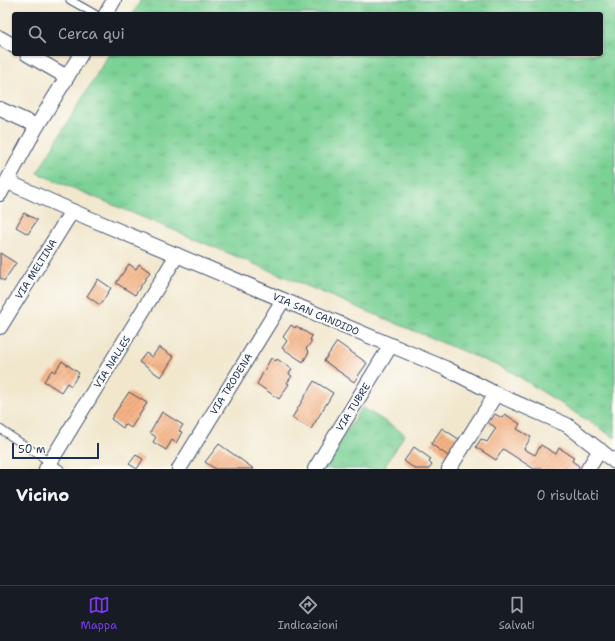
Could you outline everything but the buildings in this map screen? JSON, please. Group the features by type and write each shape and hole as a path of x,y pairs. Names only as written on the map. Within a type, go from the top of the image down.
{"street":[{"path":"107,12 113,0"},
{"path":"0,38 12,45"},
{"path":"30,56 67,77"},
{"path":"3,186 37,126 80,56"},
{"path":"0,109 37,126"},
{"name":"VIA SAN CANDIDO","path":"3,186 72,211 445,368 496,394 567,425 615,462"},
{"name":"VIA MELTINA","path":"0,326 72,211"},
{"name":"VIA NALLES","path":"52,467 178,255"},
{"name":"VIA TRODENA","path":"179,469 283,300"},
{"name":"VIA TUBRE","path":"315,469 391,345"},
{"path":"449,469 496,394"},
{"path":"588,469 600,450"}],"lane":[{"path":"70,0 91,12"},
{"path":"0,429 52,467"}],"green space":[{"path":"141,0 615,0 615,438 510,371 37,173 108,56 603,56 603,12 134,12"},
{"path":"362,407 405,434 383,469 323,469"}]}
